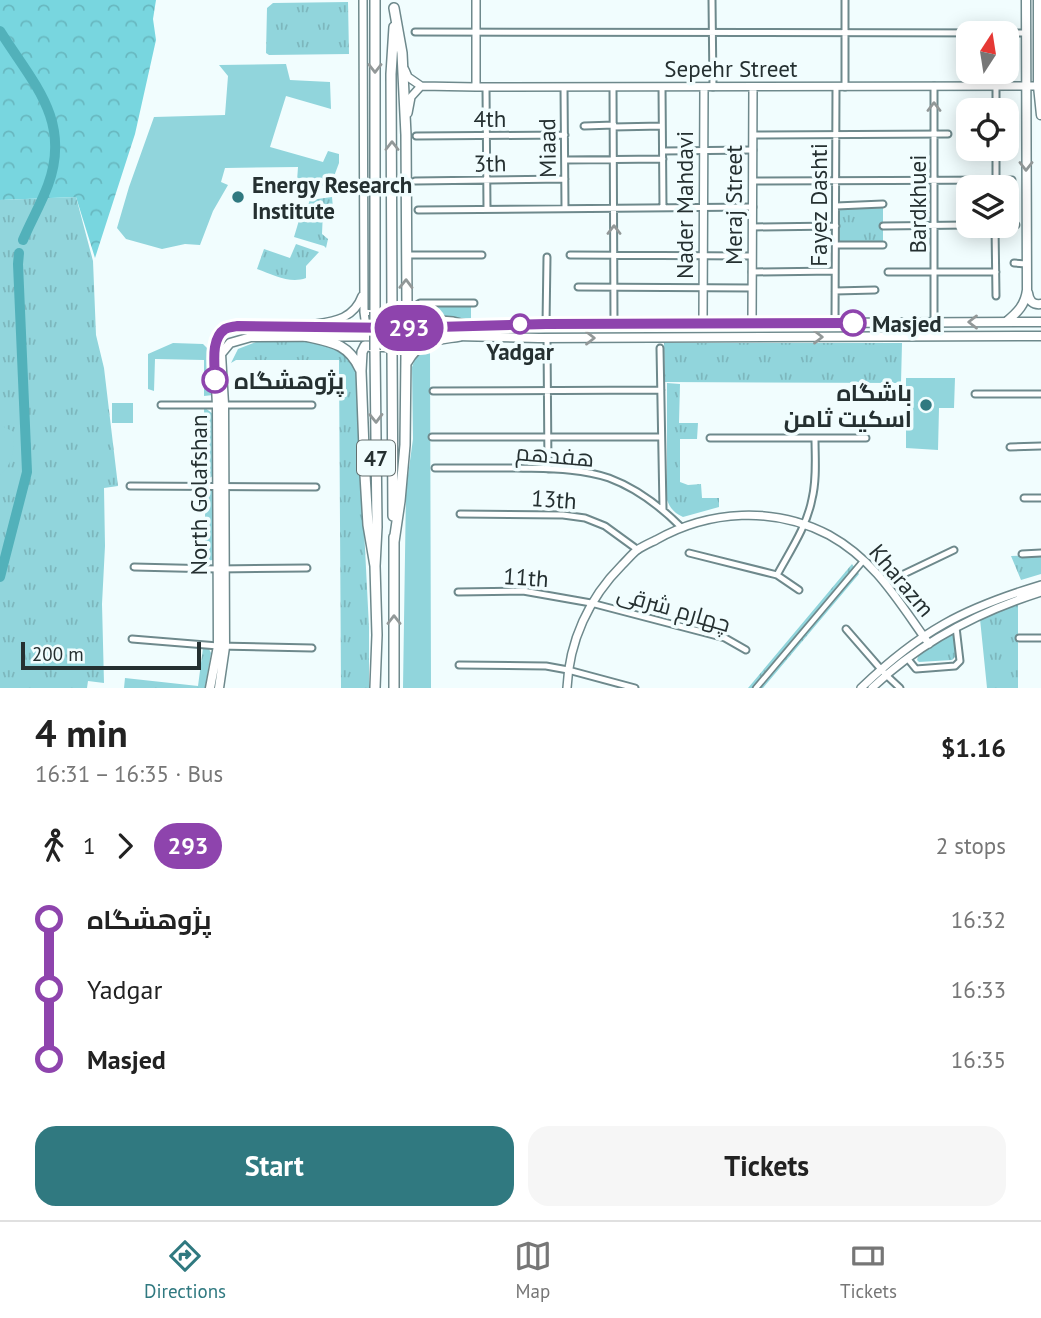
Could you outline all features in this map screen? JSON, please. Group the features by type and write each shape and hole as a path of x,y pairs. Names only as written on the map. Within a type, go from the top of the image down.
{"highway":[{"name":"47","path":"375,0 375,688"},
{"name":"47","path":"394,4 391,74 394,688"},
{"path":"394,4 411,136 406,255 408,310 414,319 468,326"},
{"path":"306,331 346,349 354,357 361,371"},
{"path":"406,364 416,349 426,342 460,336"},
{"path":"375,566 368,525 361,371 365,346 405,350 405,445 394,542"}],"main road":[{"path":"1006,322 1023,306 1027,290 1026,0"},
{"path":"1038,0 1037,54 1041,117"},
{"path":"1026,54 1037,54"},
{"path":"1026,124 1031,110 1037,111 1041,117"},
{"path":"1027,290 1031,302 1041,304"},
{"path":"1041,322 614,323 366,327 306,331 251,337 250,325 306,331 547,338 1041,336"},
{"name":"North Golafshan","path":"221,405 214,351 219,337 225,329 250,325"},
{"name":"North Golafshan","path":"219,688 222,646 221,354 230,343 251,337"},
{"name":"North Golafshan","path":"210,688 222,646"}],"street":[{"path":"363,0 366,327"},
{"path":"476,0 477,88"},
{"path":"712,0 713,87"},
{"path":"845,0 845,87"},
{"path":"415,32 1026,33"},
{"path":"402,53 406,74 421,86 414,92 409,103 411,136"},
{"name":"Sepehr Street","path":"421,86 1040,86"},
{"name":"Bardkhuei","path":"934,86 934,323"},
{"path":"996,86 996,98"},
{"name":"Miaad","path":"564,87 565,208"},
{"path":"613,87 614,323"},
{"path":"662,87 663,208"},
{"name":"Nader Mahdavi","path":"703,323 704,87"},
{"name":"Meraj Street","path":"752,323 753,87"},
{"name":"Fayez Dashti","path":"835,323 836,87"},
{"path":"486,88 486,209"},
{"path":"584,126 662,125"},
{"path":"753,135 948,134"},
{"name":"4th","path":"411,136 565,135"},
{"path":"663,151 753,150"},
{"path":"565,160 663,159"},
{"name":"3th","path":"415,181 565,179"},
{"path":"753,181 956,180"},
{"path":"836,206 883,204"},
{"path":"418,210 753,207"},
{"path":"883,226 956,225"},
{"path":"752,227 836,226"},
{"path":"995,238 996,296"},
{"path":"836,245 883,245"},
{"path":"406,255 482,255"},
{"path":"570,255 752,256"},
{"path":"546,324 547,257"},
{"path":"1014,263 1026,264"},
{"path":"752,272 835,271"},
{"path":"888,272 996,272"},
{"path":"578,287 752,288"},
{"path":"306,331 349,314 358,305 364,289"},
{"path":"835,291 875,290"},
{"path":"364,312 400,316 420,303 474,303"},
{"path":"547,338 548,468"},
{"path":"660,348 663,509"},
{"path":"433,391 661,390"},
{"path":"975,394 1041,394"},
{"path":"161,405 312,405"},
{"path":"432,438 661,437"},
{"path":"710,438 866,438"},
{"path":"777,575 804,525 812,501 816,476 815,438"},
{"path":"1010,446 1041,446"},
{"name":"هفدهم","path":"435,468 548,468 583,471 611,479 633,490 663,509 681,527"},
{"path":"130,486 316,487"},
{"path":"1024,498 1041,498"},
{"name":"13th","path":"460,514 563,514 585,518 605,526 638,550"},
{"name":"Kharazm","path":"567,688 568,670 576,638 591,603 610,577 638,550 681,527 732,515 785,519 827,534 864,559 927,641"},
{"path":"885,583 954,550"},
{"path":"689,553 777,575 799,590"},
{"path":"1022,554 1041,553"},
{"path":"755,688 864,559"},
{"path":"134,567 307,568"},
{"path":"872,688 884,672 907,658 944,624 992,602 1041,585"},
{"name":"11th","path":"458,592 523,591 591,603"},
{"path":"861,688 927,641 993,609 1041,592"},
{"name":"چهارم شرقی","path":"591,603 725,638 746,650"},
{"path":"907,658 916,669 955,666 960,661 956,627"},
{"path":"846,629 900,688"},
{"path":"1019,638 1041,638"},
{"path":"132,639 222,646 312,648"},
{"path":"459,665 546,666 635,688"}],"green space":[{"path":"0,0 156,0 153,19 156,40 135,134 95,258 76,197 0,200"},
{"path":"348,2 349,54 266,53 267,8 273,3"},
{"path":"286,64 290,80 330,82 331,109 286,96 270,147 323,162 328,151 339,154 339,163 330,187 297,181 298,167 225,168 221,182 228,185 213,211 200,245 185,244 162,249 126,239 117,228 154,117 225,115 228,76 219,65"},
{"path":"76,197 93,261 96,335 104,368 118,486 104,488 104,683 88,681 87,688 0,688 0,200"},
{"path":"332,197 333,208 323,211 322,234 328,239 326,248 294,237 303,207 308,205 310,200"},
{"path":"883,208 883,242 839,243 839,209"},
{"path":"296,244 319,252 306,266 306,278 288,279 257,269 264,249 290,258"},
{"path":"471,305 471,319 415,316 412,310 420,306"},
{"path":"311,341 343,353 356,371 369,627 369,688 341,688 339,360 236,360 231,363 238,349 256,342"},
{"path":"173,343 203,344 211,352 213,395 204,396 204,360 155,359 154,391 148,389 148,354"},
{"path":"664,343 902,343 901,383 665,382"},
{"path":"426,345 430,347 431,688 403,688 406,490 413,439 412,367 418,351"},
{"path":"906,378 955,378 954,408 939,408 938,450 906,448"},
{"path":"667,383 680,384 679,423 698,423 697,439 680,439 680,482 688,485 701,484 702,498 719,498 719,507 683,517 673,510 667,500"},
{"path":"112,403 133,403 133,423 112,423"},
{"path":"204,407 213,414 213,476 205,480"},
{"path":"0,425 14,432 11,461 0,475"},
{"path":"205,490 213,491 213,560 205,561"},
{"path":"1041,555 1041,574 1021,580 1011,556"},
{"path":"852,564 859,574 763,688 748,688"},
{"path":"1018,604 1018,688 987,688 980,619"},
{"path":"953,631 957,655 952,660 917,660 919,653"},
{"path":"203,648 209,649 211,653 205,688 124,688 125,678 198,686"}],"waterway":[{"path":"0,31 36,85 52,121 55,141 54,162 48,185 23,240"},
{"path":"0,577 27,472 19,253"}],"bus line":[{"name":"293","path":"215,380 214,351 219,337 225,329 237,326 400,328 546,324 853,323"}],"place":[{"name":"Energy Research Institute","path":"238,197"},
{"name":"Masjed","path":"853,323"},
{"name":"Yadgar","path":"520,324"},
{"name":"پژوهشگاه","path":"215,380"},
{"name":"باشگاه اسکیت ثامن","path":"926,405"}]}
